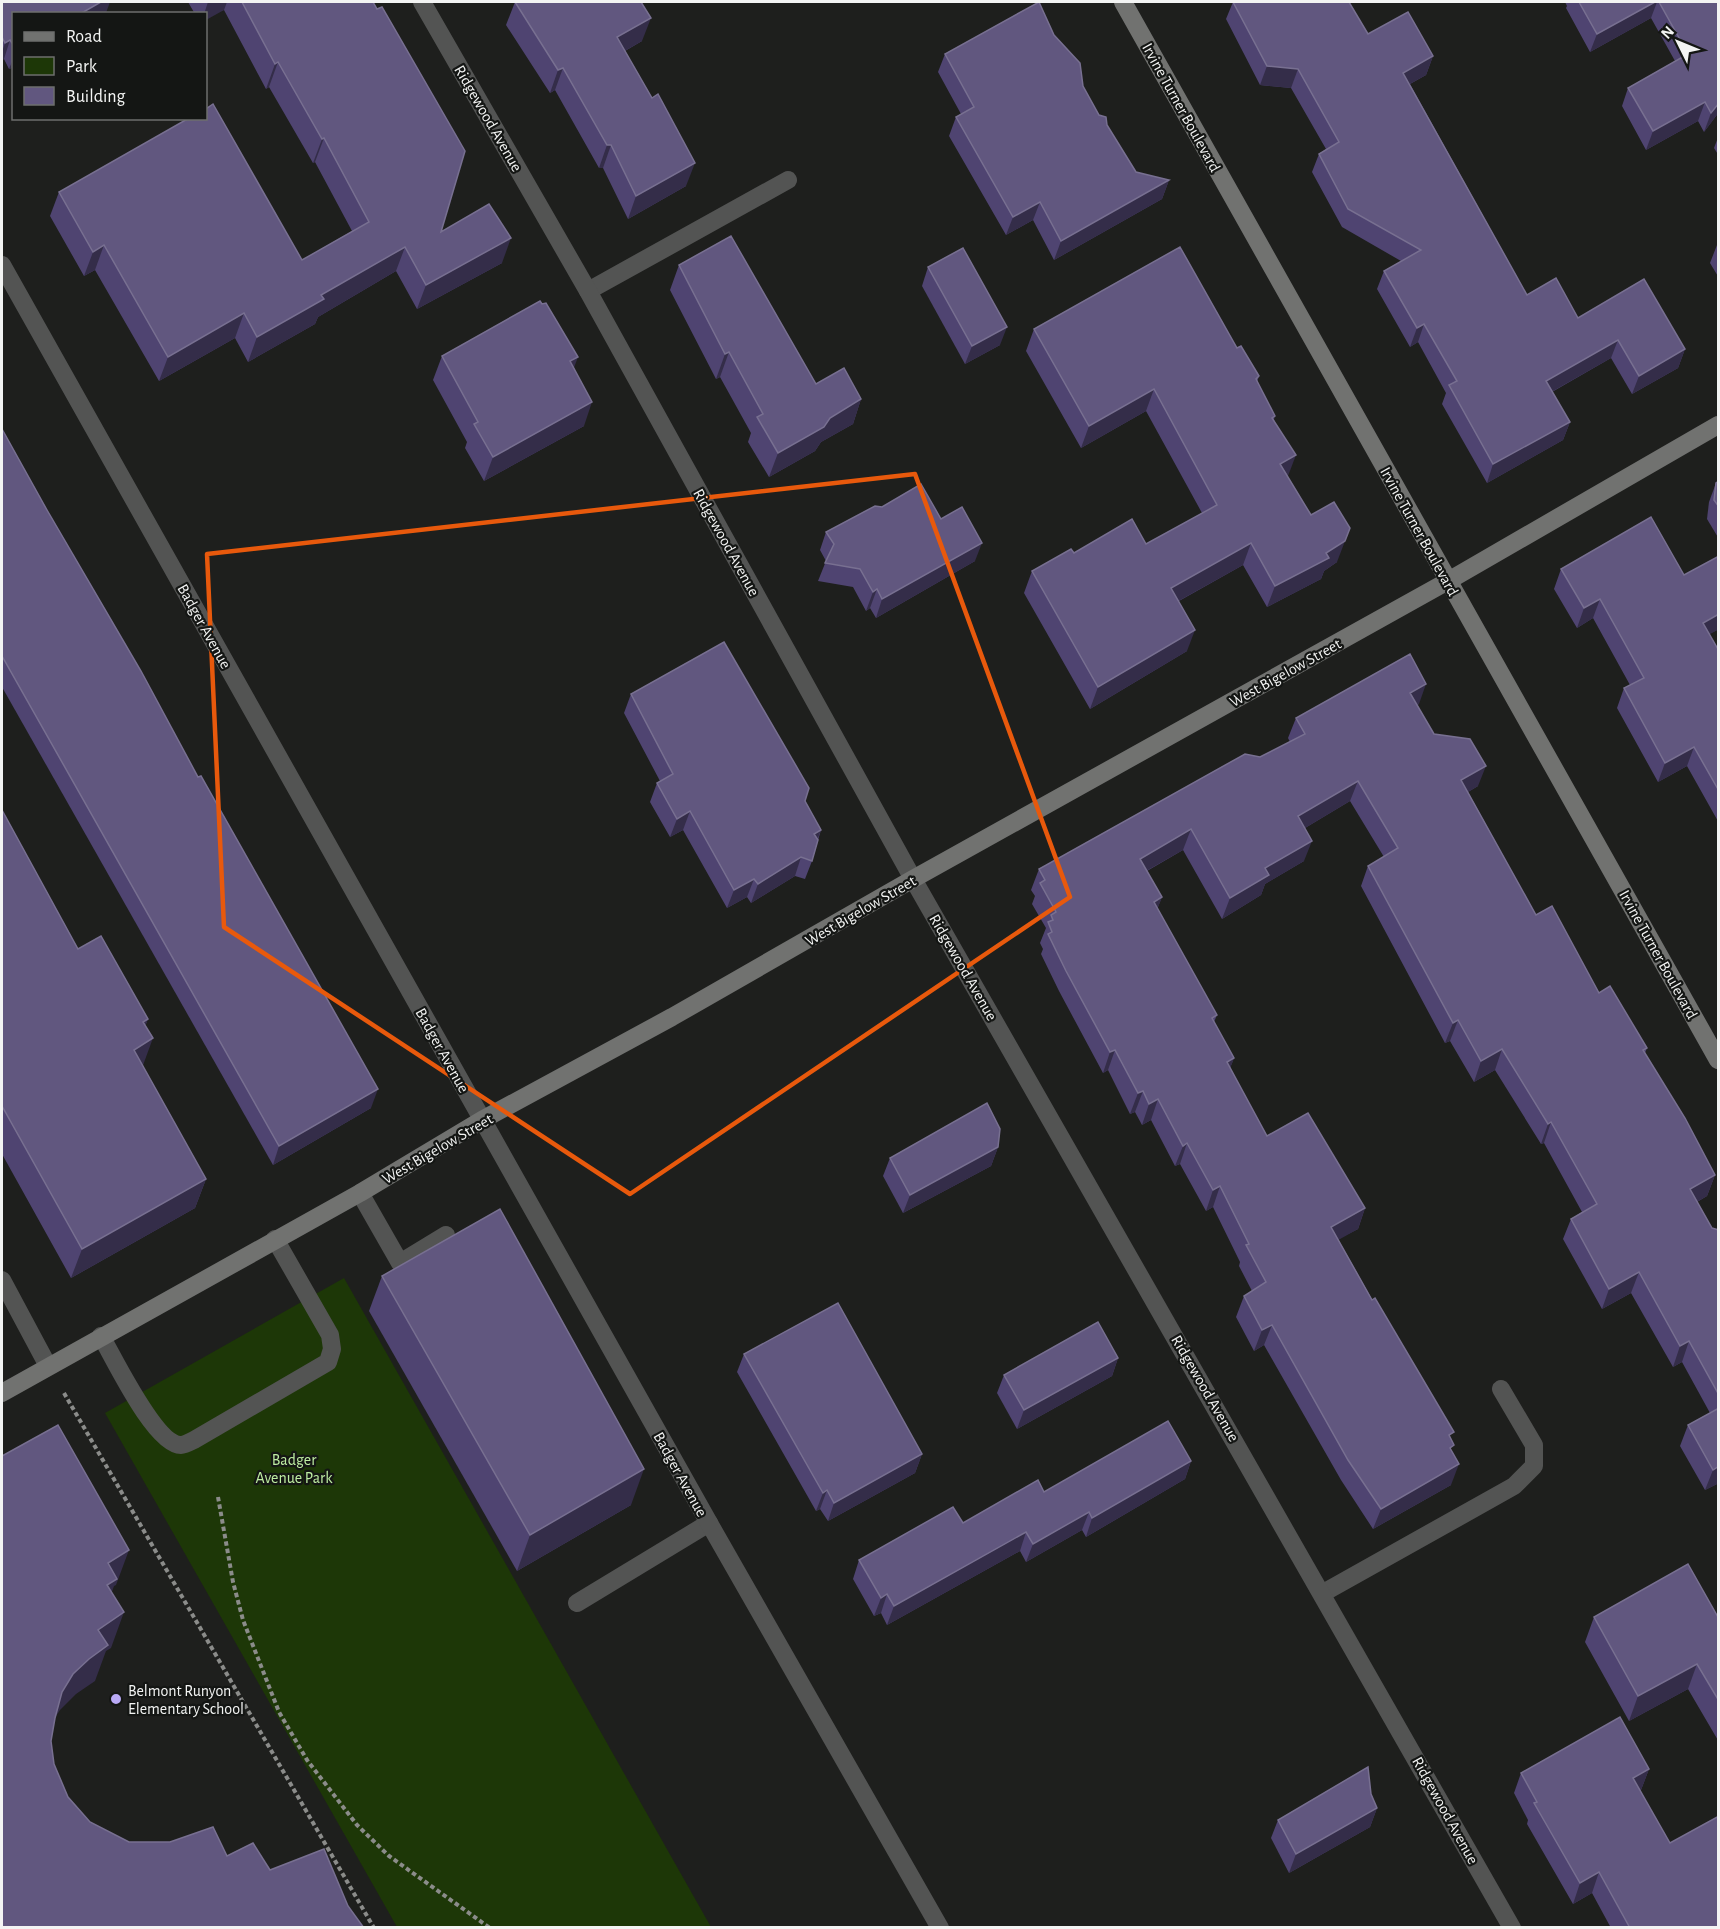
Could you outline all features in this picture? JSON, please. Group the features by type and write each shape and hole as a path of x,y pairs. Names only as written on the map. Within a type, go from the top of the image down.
{"street":[{"name":"Ridgewood Avenue","path":"422,2 588,291 913,879 1323,1593 1512,1928"},
{"name":"Irvine Turner Boulevard","path":"1123,2 1719,1060"},
{"path":"588,291 788,180"},
{"name":"Badger Avenue","path":"2,265 709,1523 940,1928"},
{"name":"West Bigelow Street","path":"2,1393 360,1193 482,1120 682,1011 913,879 1449,581 1719,425"},
{"path":"360,1193 400,1263 446,1235"},
{"path":"102,1336 155,1428 169,1441 181,1445 194,1440 328,1362 332,1349 330,1335 275,1239"},
{"path":"2,1280 48,1366"},
{"path":"1323,1593 1514,1486 1534,1466 1534,1445 1502,1389"},
{"path":"577,1603 709,1523"}],"path":[{"path":"48,1366 374,1928"},
{"path":"218,1497 233,1582 243,1620 279,1712 307,1760 357,1825 389,1856 490,1928"}],"highlighted area":[{"path":"915,474 1070,897 630,1194 224,927 207,554"}],"green space":[{"name":"Badger Avenue Park","path":"344,1278 711,1927 397,1927 105,1413"}],"building":[{"path":"2,2 101,2 84,12 12,12 12,43 10,40 5,43 2,37"},
{"path":"242,2 373,2 377,9 382,7 465,151 441,232 489,204 511,238 426,285 405,247 321,295 324,299 257,337 244,313 168,357 104,245 93,252 59,192 185,120 207,120 207,108 213,104 302,260 369,222 324,138 322,139 278,62 275,64"},
{"path":"515,2 641,2 651,18 617,37 652,98 658,94 695,163 636,196 611,145 607,145 563,68 558,70"},
{"path":"1039,2 1054,35 1080,63 1083,86 1099,115 1106,117 1107,125 1136,172 1169,180 1061,241 1040,202 1013,217 956,117 974,107 945,54"},
{"path":"1233,2 1349,2 1368,34 1408,12 1433,56 1403,73 1527,295 1556,278 1578,318 1644,279 1685,349 1639,376 1618,340 1546,381 1570,422 1493,464 1449,385 1457,381 1424,324 1417,328 1384,271 1421,250 1348,209 1319,154 1339,142 1298,69 1267,66"},
{"path":"1579,2 1655,2 1597,34"},
{"path":"1659,2 1719,2 1719,103 1711,113 1705,102 1653,131 1628,88 1688,54"},
{"path":"731,236 816,384 844,368 861,399 830,418 824,427 778,453 757,417 763,414 729,352 725,354 679,265"},
{"path":"1180,247 1237,348 1241,346 1259,376 1256,379 1275,416 1272,418 1296,455 1280,464 1311,515 1334,502 1350,528 1345,541 1326,553 1329,558 1275,586 1251,543 1171,588 1195,630 1098,687 1032,571 1071,549 1074,553 1132,519 1146,544 1217,505 1154,389 1089,426 1034,329"},
{"path":"963,248 1007,327 972,346 928,267"},
{"path":"540,301 542,304 546,303 578,357 570,361 592,402 493,457 474,424 478,422 442,356"},
{"path":"2,429 141,671 198,777 201,776 378,1089 279,1146 2,656"},
{"path":"1719,481 1719,507 1714,500 1716,483"},
{"path":"921,484 941,519 962,507 982,543 882,599 877,589 873,592 860,569 825,563 834,544 826,532 875,506 882,507"},
{"path":"1651,517 1684,575 1719,556 1719,614 1703,623 1719,651 1719,791 1694,747 1665,763 1624,688 1644,678 1600,599 1584,608 1561,569"},
{"path":"724,642 809,788 805,801 821,830 814,834 818,840 812,861 801,857 758,884 754,879 734,890 690,811 677,819 657,783 673,774 631,694"},
{"path":"1410,654 1426,684 1410,693 1434,734 1470,739 1486,766 1461,780 1536,915 1552,906 1599,993 1610,986 1647,1048 1643,1050 1685,1118 1715,1175 1690,1189 1712,1228 1719,1230 1719,1395 1689,1341 1680,1346 1639,1272 1609,1289 1571,1219 1597,1204 1551,1122 1548,1124 1502,1049 1481,1061 1458,1020 1453,1023 1368,866 1398,848 1358,781 1298,816 1312,841 1265,868 1269,875 1230,898 1191,829 1140,859 1162,897 1154,902 1217,1015 1212,1018 1234,1058 1227,1062 1267,1136 1308,1113 1365,1208 1331,1227 1372,1300 1375,1298 1454,1432 1449,1435 1454,1445 1450,1448 1459,1464 1381,1509 1348,1460 1272,1325 1262,1330 1244,1296 1266,1282 1246,1245 1249,1244 1220,1186 1213,1190 1187,1143 1183,1146 1158,1099 1149,1104 1143,1091 1138,1093 1115,1050 1110,1052 1066,971 1048,934 1052,932 1048,922 1053,920 1051,915 1056,912 1040,883 1045,880 1039,869 1245,754 1260,757 1305,734 1296,718"},
{"path":"2,810 78,949 101,936 148,1019 143,1022 153,1038 134,1050 206,1179 82,1249 2,1106"},
{"path":"987,1103 1000,1129 998,1147 910,1195 890,1158"},
{"path":"500,1209 644,1469 530,1535 382,1276"},
{"path":"838,1303 922,1454 834,1503 827,1490 823,1493 744,1354"},
{"path":"1098,1322 1118,1358 1024,1410 1004,1375"},
{"path":"1719,1408 1719,1466 1713,1470 1688,1425"},
{"path":"1168,1421 1191,1461 1092,1518 1089,1512 1033,1544 1026,1532 894,1606 887,1594 881,1598 859,1560 953,1507 963,1523 1038,1480 1044,1492"},
{"path":"58,1425 129,1550 108,1563 117,1579 107,1585 124,1612 98,1630 108,1645 73,1674 62,1692 55,1718 51,1741 54,1764 68,1797 90,1822 129,1842 170,1842 213,1827 227,1856 253,1843 270,1870 324,1849 348,1906 364,1928 2,1928 2,1456"},
{"path":"1688,1564 1719,1619 1719,1701 1697,1664 1638,1696 1594,1617"},
{"path":"1620,1717 1649,1769 1633,1778 1670,1843 1719,1816 1719,1928 1630,1928 1599,1872 1580,1883 1534,1803 1537,1802 1521,1773"},
{"path":"1368,1767 1371,1794 1377,1808 1296,1854 1278,1820"}],"place":[{"name":"Belmont Runyon Elementary School","path":"116,1699"}]}
